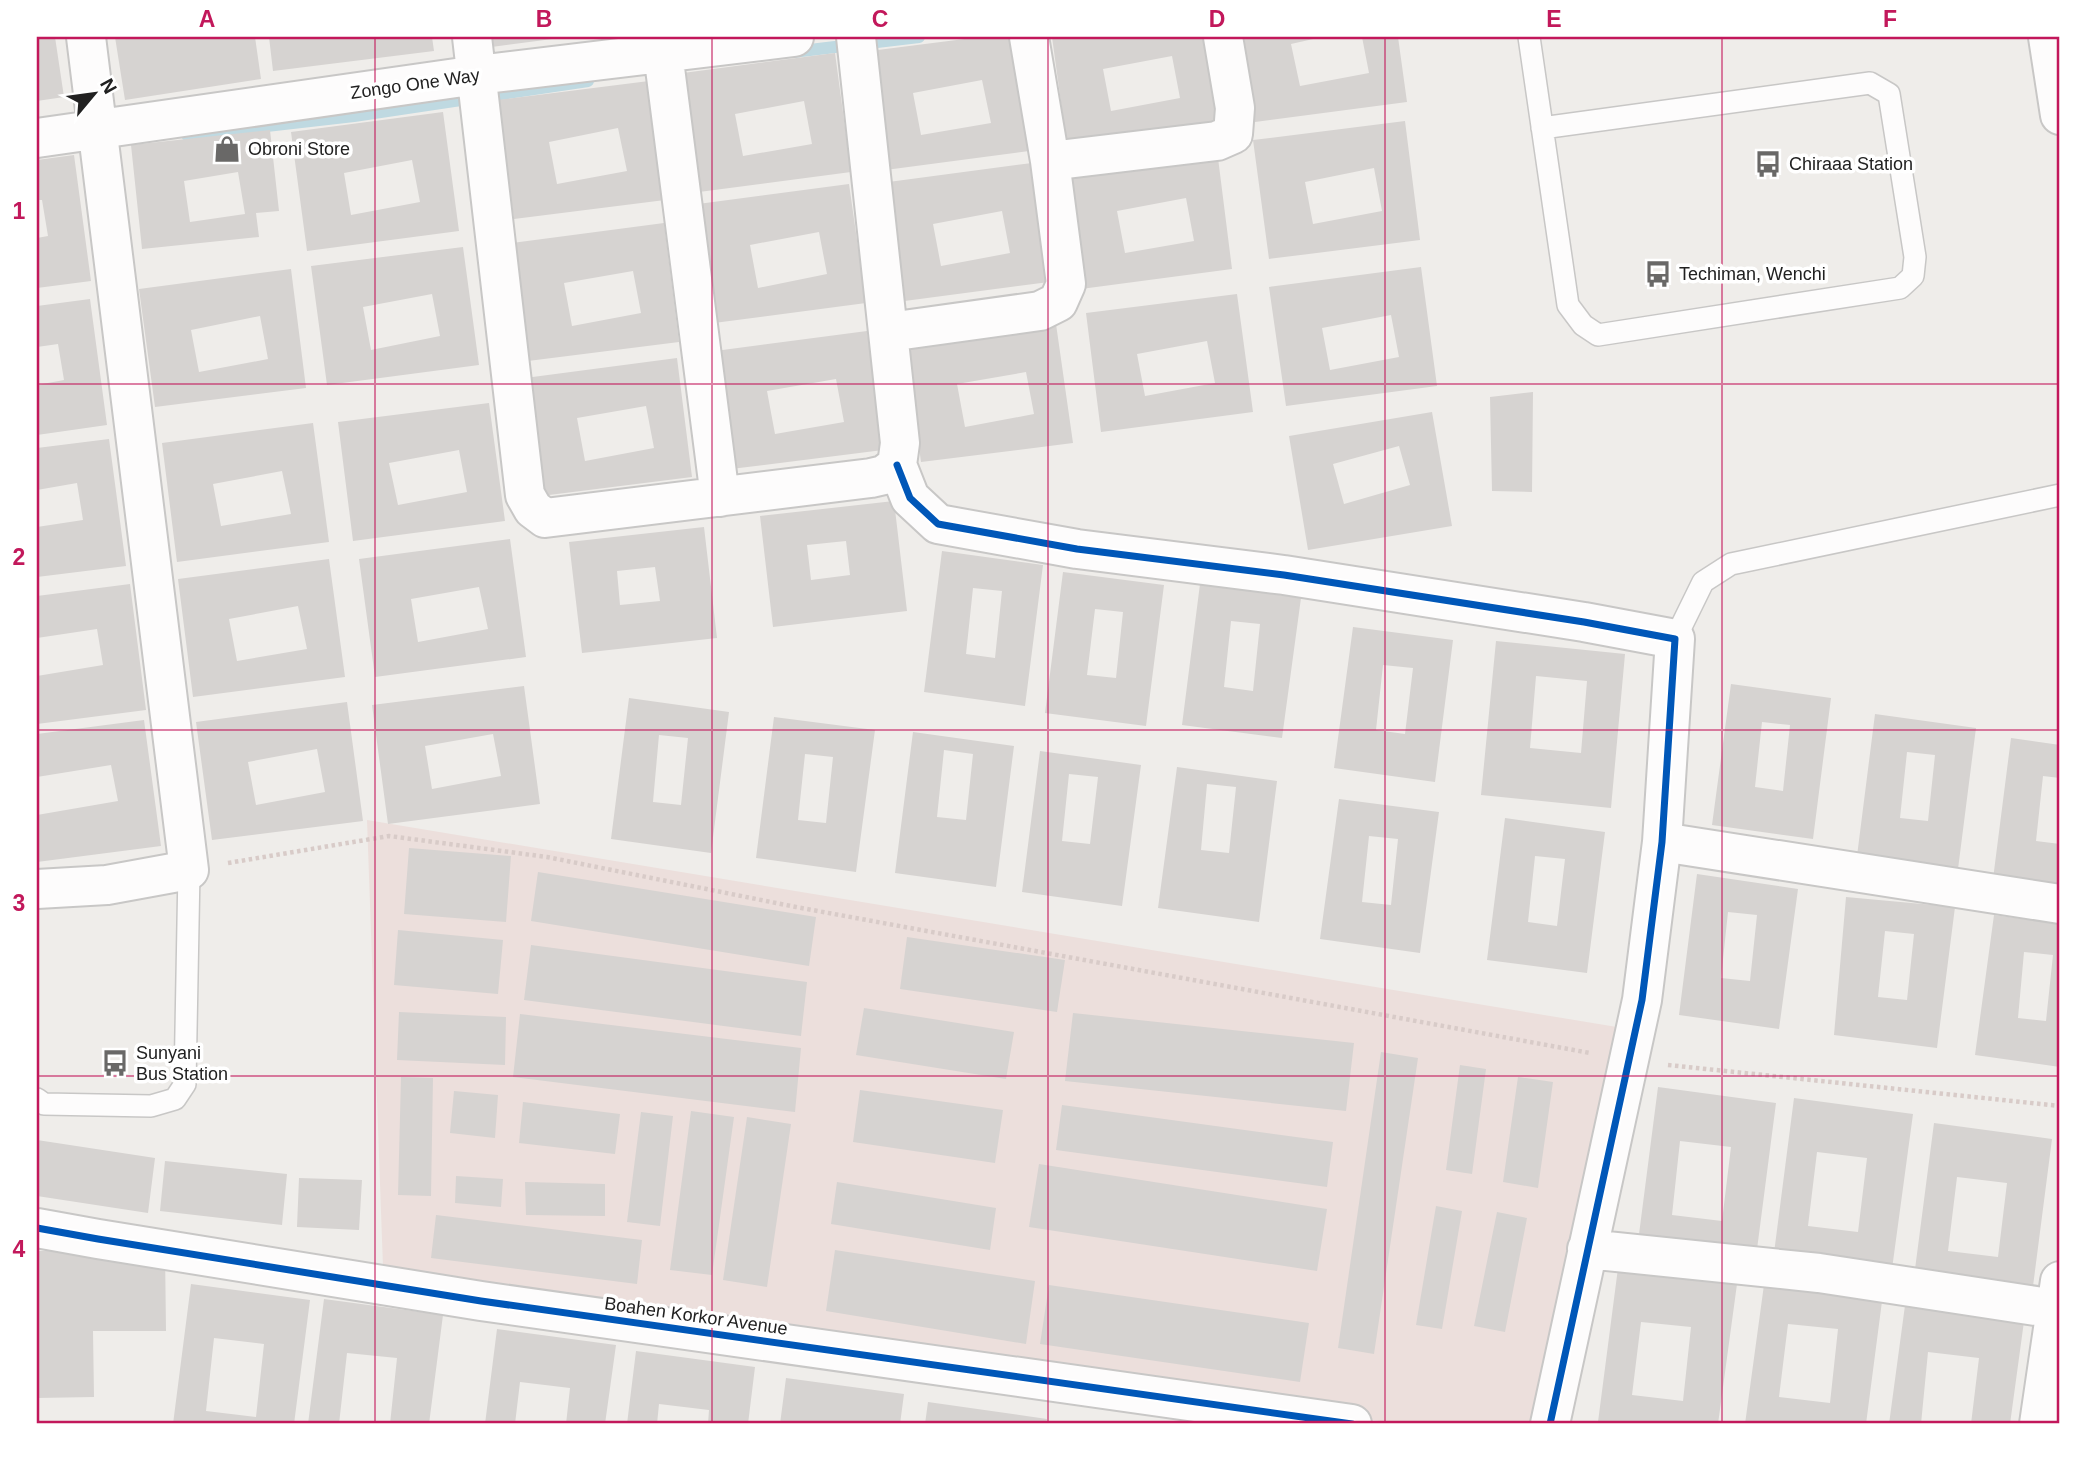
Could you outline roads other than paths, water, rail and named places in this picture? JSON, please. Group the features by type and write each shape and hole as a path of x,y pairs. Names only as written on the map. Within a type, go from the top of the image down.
{"street":[{"path":"37,889 107,884 189,870 86,37"},
{"path":"472,37 525,495 533,509 545,518 720,497 871,478 884,475 897,465"},
{"name":"Zongo One Way","path":"37,138 477,75 662,45 794,37"},
{"path":"856,37 900,443 897,465 910,498 938,524 1077,549 1283,575 1584,622 1675,639 1662,842 1642,1000 1550,1424"},
{"path":"889,332 1040,312 1058,302 1066,284 1050,161 1029,37"},
{"path":"1050,161 1217,141 1233,134 1235,108 1223,37"},
{"path":"2048,37 2060,115"},
{"path":"662,45 720,497"},
{"path":"1662,842 2060,904"},
{"name":"Boahen Korkor Avenue","path":"37,1228 481,1301 1352,1424"},
{"path":"1587,1249 2058,1295 2039,1424"}],"lane":[{"path":"1529,37 1542,128 1568,305 1583,325 1598,335 1900,288 1913,276 1916,257 1889,94 1870,83 1542,128"},
{"path":"1675,639 1703,582 1731,564 2060,495"},
{"path":"37,1099 44,1104 150,1107 175,1099 185,1084 189,870"}],"waterway":[{"path":"793,52 919,37"},
{"path":"187,135 354,116 588,81"}],"place":[{"name":"Obroni Store","path":"227,149"},
{"name":"Chiraaa Station","path":"1768,164"},
{"name":"Techiman, Wenchi","path":"1658,274"},
{"name":"Sunyani Bus Station","path":"115,1063"}]}
